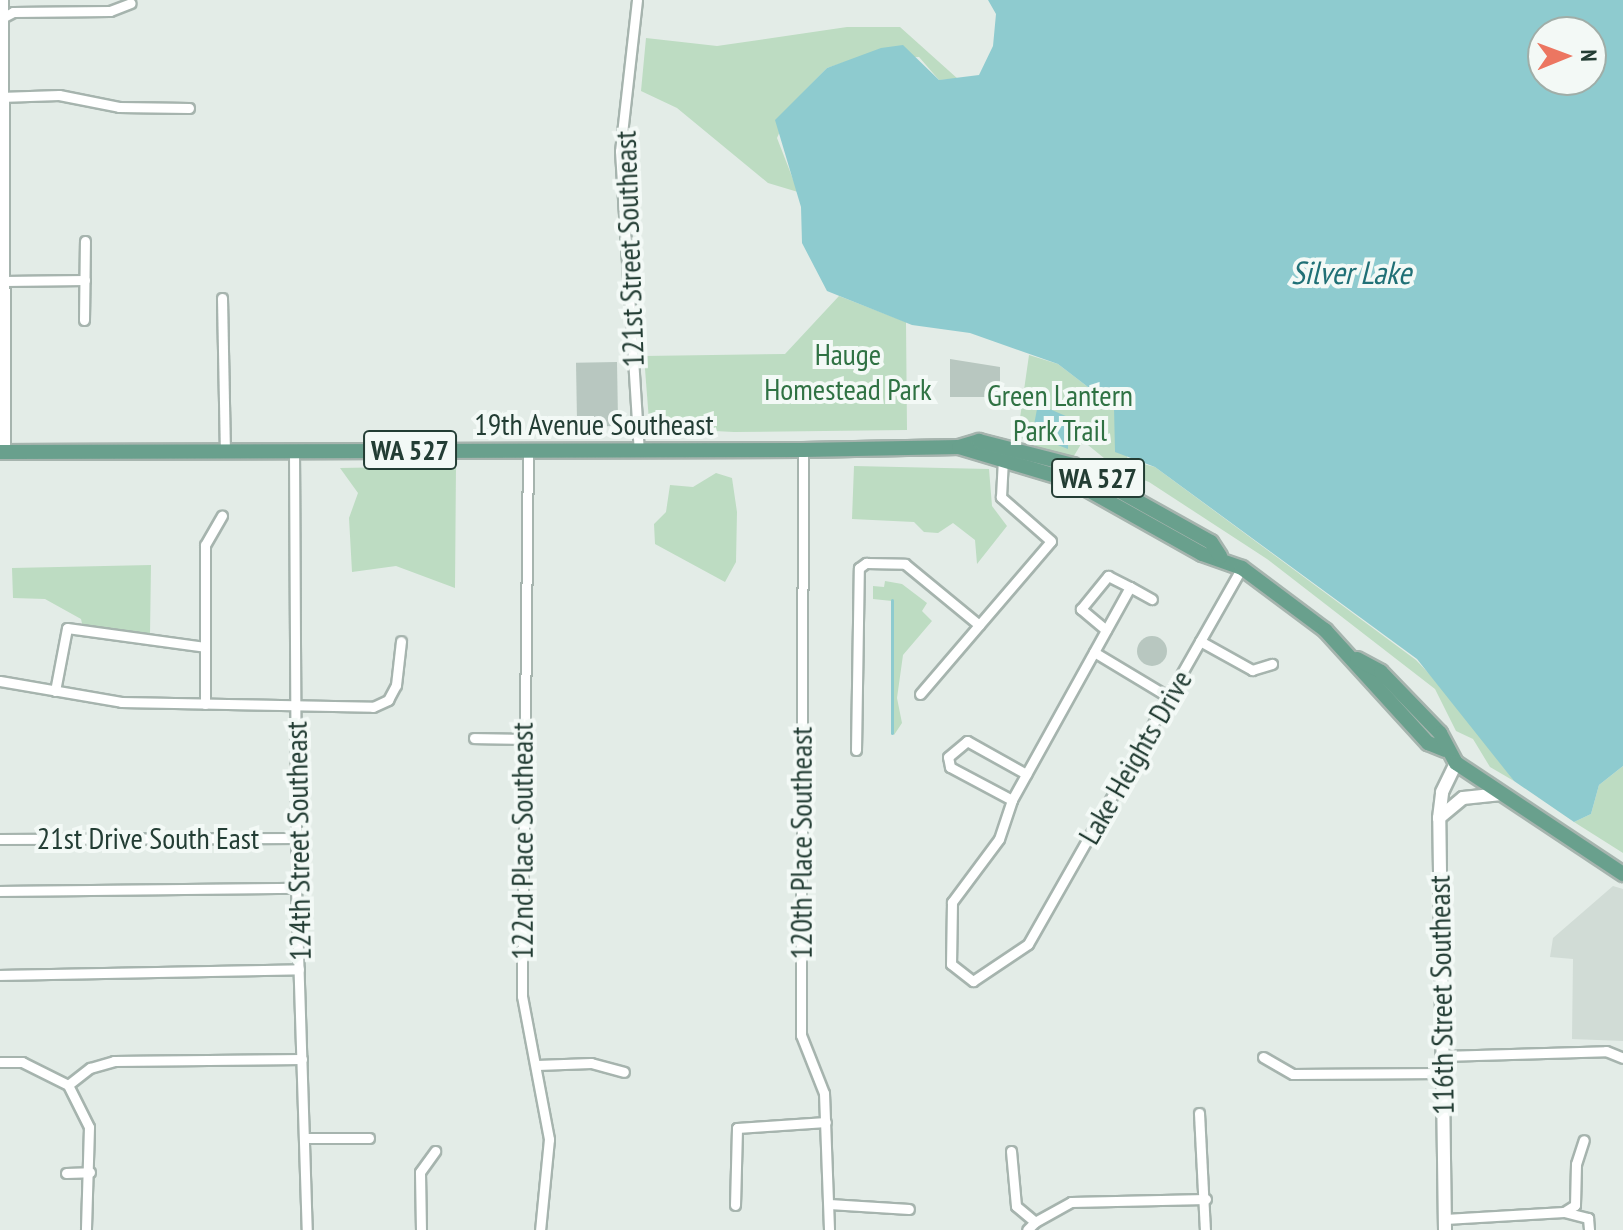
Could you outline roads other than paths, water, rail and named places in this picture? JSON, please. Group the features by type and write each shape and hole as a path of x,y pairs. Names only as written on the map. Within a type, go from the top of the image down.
{"main road":[{"name":"19th Avenue Southeast","path":"2,452 528,448 803,450 959,447 1005,443 1055,458 1211,542 1220,556"},
{"name":"19th Avenue Southeast","path":"959,447 1072,481 1202,554 1220,556 1242,568 1353,657 1428,743 1445,750 1456,763 1499,794 1623,874"}],"street":[{"path":"2,0 2,452"},
{"name":"121st Street Southeast","path":"637,0 620,151 639,451"},
{"path":"1,18 13,12 110,11 131,3"},
{"path":"1,97 59,95 119,107 189,108"},
{"path":"84,320 85,241"},
{"path":"4,281 85,280"},
{"path":"222,298 225,452"},
{"name":"122nd Place Southeast","path":"528,448 522,996 549,1139 540,1230"},
{"name":"120th Place Southeast","path":"803,450 801,1035 824,1093 829,1230"},
{"name":"124th Street Southeast","path":"294,451 296,888 307,1230"},
{"path":"920,694 1051,541 1001,497 1003,459"},
{"path":"205,704 205,545 222,515"},
{"path":"856,750 859,568 866,563 905,564 979,625"},
{"name":"Lake Heights Drive","path":"1012,800 999,839 952,902 951,964 973,981 1028,944 1242,568"},
{"path":"1106,630 1083,613 1082,604 1104,577 1152,599"},
{"path":"1026,774 967,741 948,757 950,767 1012,800 1052,738 1130,587"},
{"path":"55,691 67,628 205,647"},
{"path":"0,681 121,702 373,707 388,700 401,641"},
{"path":"1200,641 1252,670 1272,664"},
{"path":"1094,652 1169,697"},
{"path":"474,738 523,739"},
{"name":"116th Street Southeast","path":"1445,1224 1439,818 1442,792 1456,763"},
{"path":"1439,818 1463,798 1499,794"},
{"name":"21st Drive South East","path":"0,839 296,838"},
{"path":"0,891 296,888"},
{"path":"0,975 299,969"},
{"path":"1442,1056 1606,1051 1623,1058"},
{"path":"1263,1057 1293,1074 1442,1073"},
{"path":"68,1085 90,1068 114,1061 302,1059"},
{"path":"0,1062 22,1062 68,1085 89,1127 86,1230"},
{"path":"537,1065 591,1063 624,1072"},
{"path":"1199,1113 1206,1199 1205,1230"},
{"path":"735,1205 737,1128 826,1122"},
{"path":"304,1138 369,1138"},
{"path":"1564,1212 1575,1205 1576,1164 1584,1140"},
{"path":"421,1230 420,1172 435,1151"},
{"path":"1011,1151 1016,1206 1035,1222"},
{"path":"66,1173 90,1172"},
{"path":"1027,1230 1035,1222 1071,1202 1206,1199"},
{"path":"829,1204 909,1209"},
{"path":"1445,1224 1564,1212 1588,1218 1589,1230"}],"water":[{"name":"Silver Lake","path":"988,0 1623,0 1623,766 1599,785 1591,814 1574,822 1514,781 1417,659 1155,467 1115,452 1114,407 1058,364 970,333 912,325 827,291 802,243 801,207 775,120 827,68 881,48 903,45 939,80 979,75 993,46 996,14"},
{"path":"1038,404 1068,417 1068,449 1032,435"}],"waterway":[{"path":"892,600 892,733"}],"park label":[{"name":"Hauge Homestead Park","path":"848,371"},
{"name":"Green Lantern Park Trail","path":"1060,412"}]}
